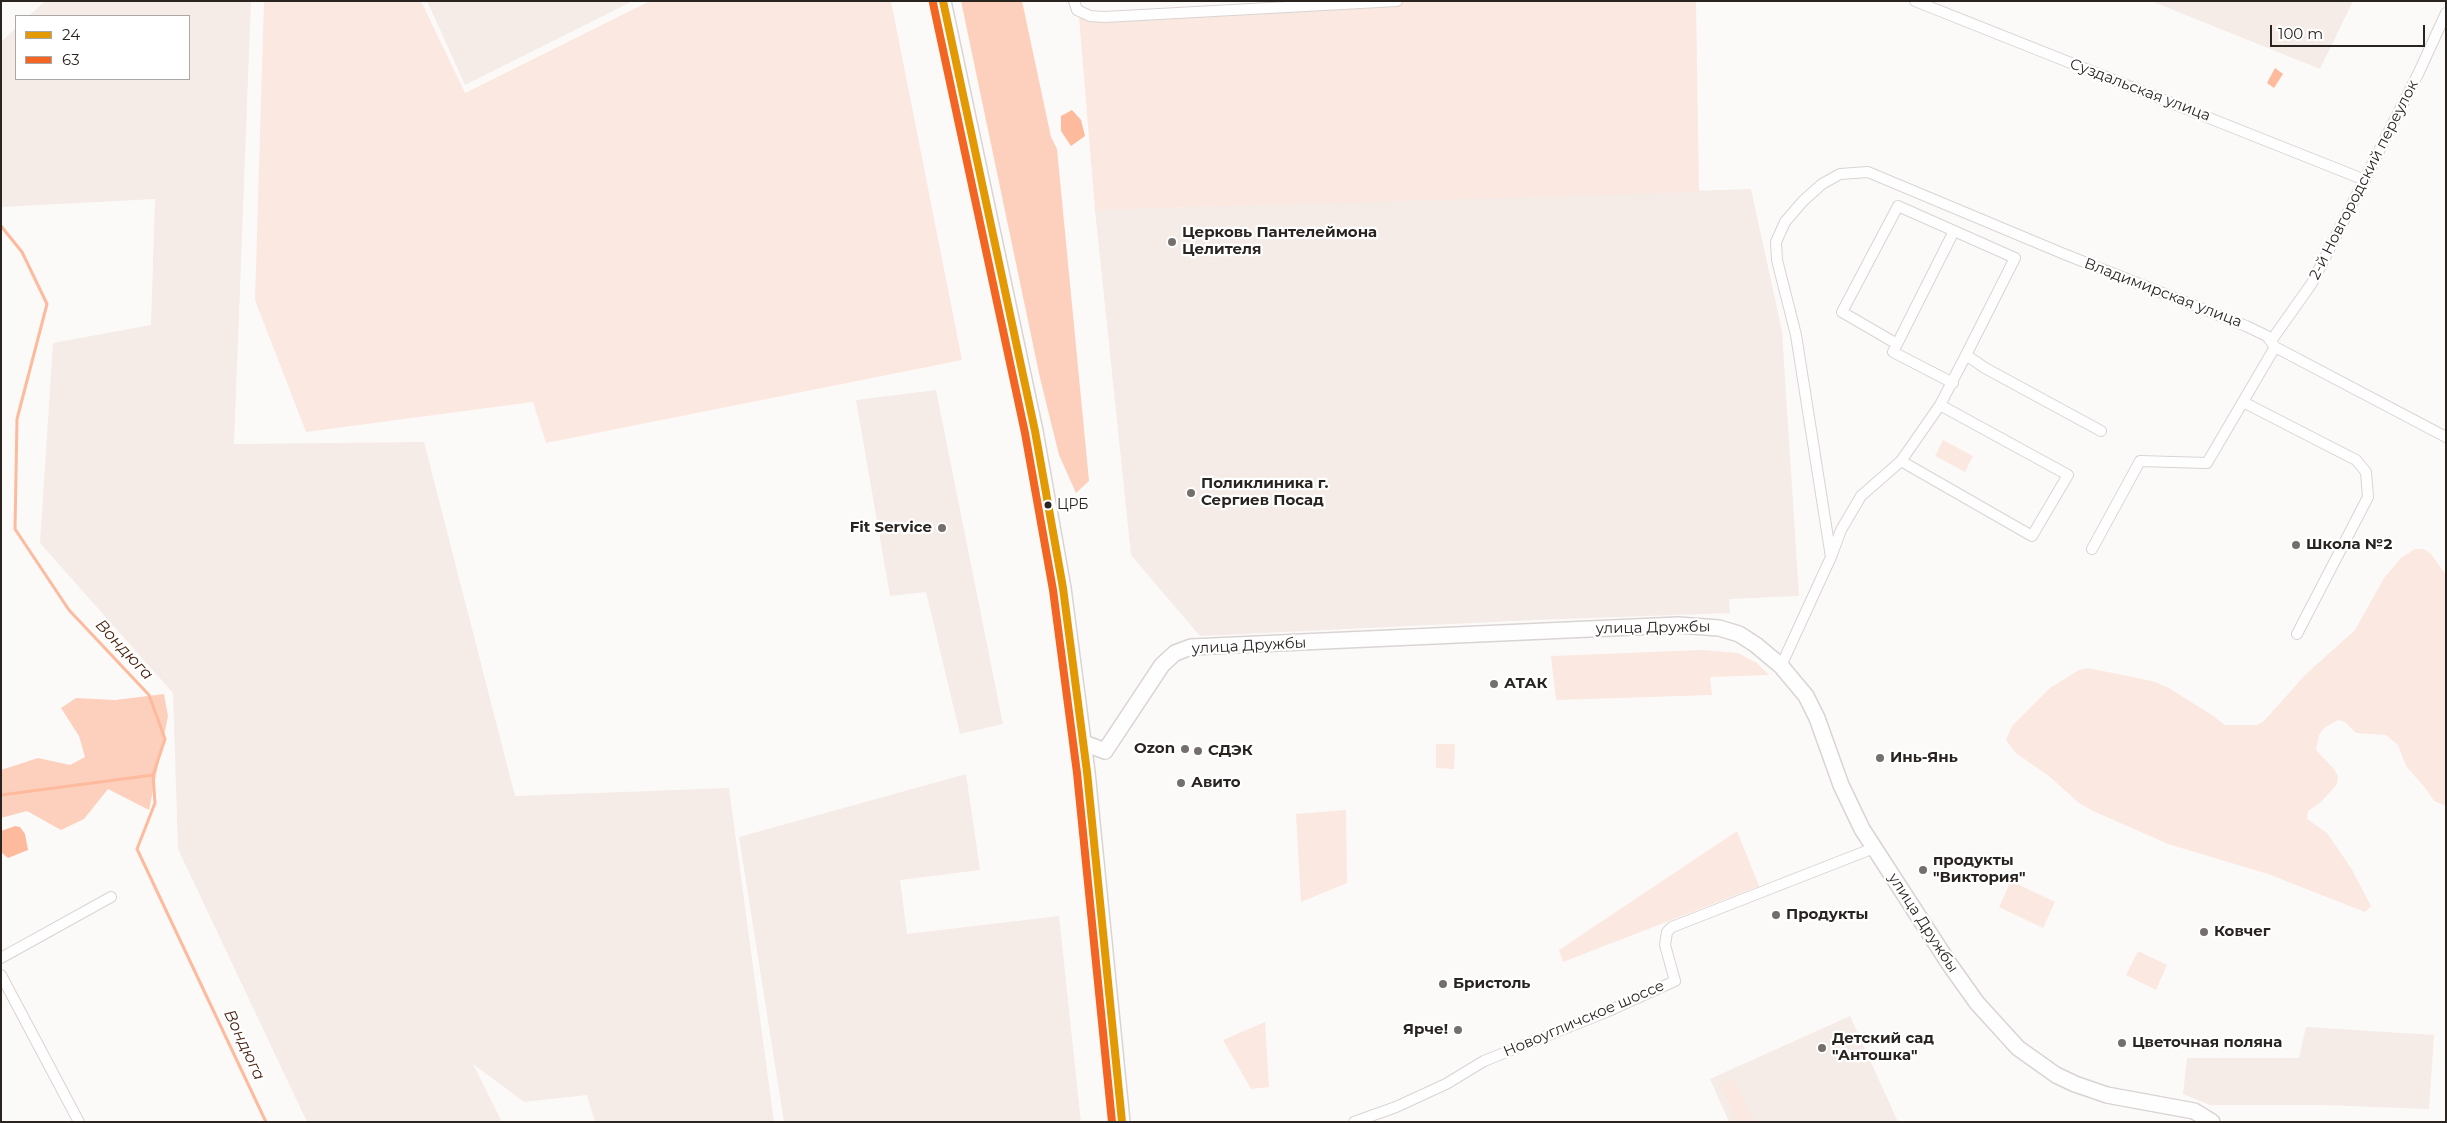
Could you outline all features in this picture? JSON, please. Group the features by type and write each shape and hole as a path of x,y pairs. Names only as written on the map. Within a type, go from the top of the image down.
{"street":[{"path":"942,1 1035,431 1063,588 1084,744 1122,1122"},
{"path":"1074,1 1077,10 1090,16 1104,17 1397,1"},
{"name":"Суздальская улица","path":"1916,1 2365,180"},
{"name":"2-й Новгородский переулок","path":"2092,549 2140,461 2207,463 2243,402 2273,344 2312,283 2419,72 2446,13"},
{"name":"Владимирская улица","path":"1832,558 1796,335 1777,260 1776,242 1785,222 1803,201 1822,184 1840,174 1868,172 2064,254 2246,326 2267,336 2273,344 2446,437"},
{"path":"1781,666 1832,558 1841,530 1862,496 1901,461 1940,405 1953,383 2015,258 1898,206 1842,312 1897,344"},
{"path":"1953,383 1893,352 1954,231"},
{"path":"1966,355 1986,368 2101,431"},
{"path":"2243,402 2356,460 2366,472 2368,497 2297,634"},
{"path":"1901,461 2032,536 2068,475 1940,405"},
{"name":"улица Дружбы","path":"1087,772 1105,751 1162,665 1175,653 1191,647 1703,625 1739,634 1756,645 1781,666 1810,704 1850,807 1874,848 1972,995 2018,1048 2056,1075 2075,1084 2107,1095 2194,1111 2212,1122"},
{"path":"1084,744 1105,751"},
{"name":"Новоугличское шоссе","path":"1354,1122 1396,1107 1446,1084 1484,1061 1606,1012 1675,981 1665,945 1667,932 1672,927 1874,848"},
{"path":"1,958 111,897"},
{"path":"1,975 80,1122"}],"shaded area":[{"path":"45,1 251,1 234,444 424,442 515,796 729,788 774,1122 595,1122 587,1095 524,1102 473,1064 502,1122 307,1122 178,849 173,693 40,543 53,343 151,325 155,199 1,207 1,42 15,29 15,80 190,80 190,15 30,15"},
{"path":"264,1 421,1 465,93 650,1 891,1 962,360 546,443 533,402 306,432 255,300"},
{"path":"427,1 633,1 465,85"},
{"path":"961,1 1022,1 1051,137 1057,149 1089,481 1076,493 1059,455 1040,378"},
{"path":"1393,1 1696,1 1699,192 1095,210 1079,17"},
{"path":"2151,1 2353,1 2320,69"},
{"path":"2275,68 2283,74 2274,88 2267,83"},
{"path":"1072,110 1081,120 1085,136 1071,146 1061,131 1061,116"},
{"name":"ЦРБ","path":"1751,189 1782,331 1799,596 1729,599 1730,613 1200,636 1131,555 1095,210"},
{"path":"936,390 1003,724 960,734 926,592 890,596 856,400"},
{"path":"1943,440 1973,456 1965,472 1935,456"},
{"path":"2415,549 2424,549 2431,554 2446,575 2446,806 2434,801 2406,766 2398,745 2386,735 2356,733 2345,722 2338,720 2324,728 2319,735 2316,750 2334,769 2338,776 2337,784 2321,802 2308,811 2307,819 2327,833 2351,868 2371,906 2365,912 2268,874 2168,844 2093,811 2079,803 2050,777 2016,753 2006,740 2012,726 2050,688 2079,670 2088,668 2152,681 2167,687 2225,725 2257,725 2264,721 2306,674 2355,630 2384,578 2401,558"},
{"path":"1702,650 1738,653 1757,663 1769,675 1710,677 1712,695 1556,700 1551,656"},
{"path":"164,694 168,716 149,810 108,789 84,819 61,830 27,811 1,818 1,770 38,758 70,765 85,757 79,736 61,708 76,698 115,700"},
{"path":"1436,744 1455,744 1454,769 1436,768"},
{"path":"966,774 980,870 900,880 907,934 1059,916 1081,1122 784,1122 739,837"},
{"path":"1346,810 1347,883 1301,902 1296,814"},
{"path":"15,826 20,827 25,834 28,850 8,858 1,852 1,831"},
{"path":"1737,831 1759,886 1563,962 1559,950"},
{"path":"2011,881 2055,902 2043,928 1999,907"},
{"path":"2138,951 2167,965 2156,990 2126,975"},
{"name":"Детский сад \"Антошка\"","path":"1850,1016 1898,1122 1729,1122 1710,1079"},
{"path":"1265,1022 1269,1087 1251,1089 1223,1040"},
{"path":"2306,1027 2434,1035 2429,1109 2322,1105 2210,1105 2183,1094 2187,1058 2299,1058"},
{"path":"1733,1078 1753,1122 1737,1122 1721,1084"}],"waterway":[{"name":"Вондюга","path":"1,226 22,252 47,304 17,419 15,529 69,610 149,695 165,739 153,775 155,803 137,849 266,1122"},
{"path":"1,795 153,775"}],"transit line":[{"name":"24","path":"943,1 1035,431 1063,588 1087,772 1122,1122"},
{"name":"63","path":"933,3 1025,433 1053,590 1077,773 1112,1122"}],"place":[{"name":"Церковь Пантелеймона Целителя","path":"1172,242"},
{"name":"Поликлиника г. Сергиев Посад","path":"1191,493"},
{"name":"ЦРБ","path":"1048,505"},
{"name":"Fit Service","path":"942,528"},
{"name":"Школа №2","path":"2296,545"},
{"name":"АТАК","path":"1494,684"},
{"name":"Ozon","path":"1185,749"},
{"name":"СДЭК","path":"1198,751"},
{"name":"Инь-Янь","path":"1880,758"},
{"name":"Авито","path":"1181,783"},
{"name":"продукты \"Виктория\"","path":"1923,870"},
{"name":"Продукты","path":"1776,915"},
{"name":"Ковчег","path":"2204,932"},
{"name":"Бристоль","path":"1443,984"},
{"name":"Ярче!","path":"1458,1030"},
{"name":"Цветочная поляна","path":"2122,1043"},
{"name":"Детский сад \"Антошка\"","path":"1822,1048"}]}
